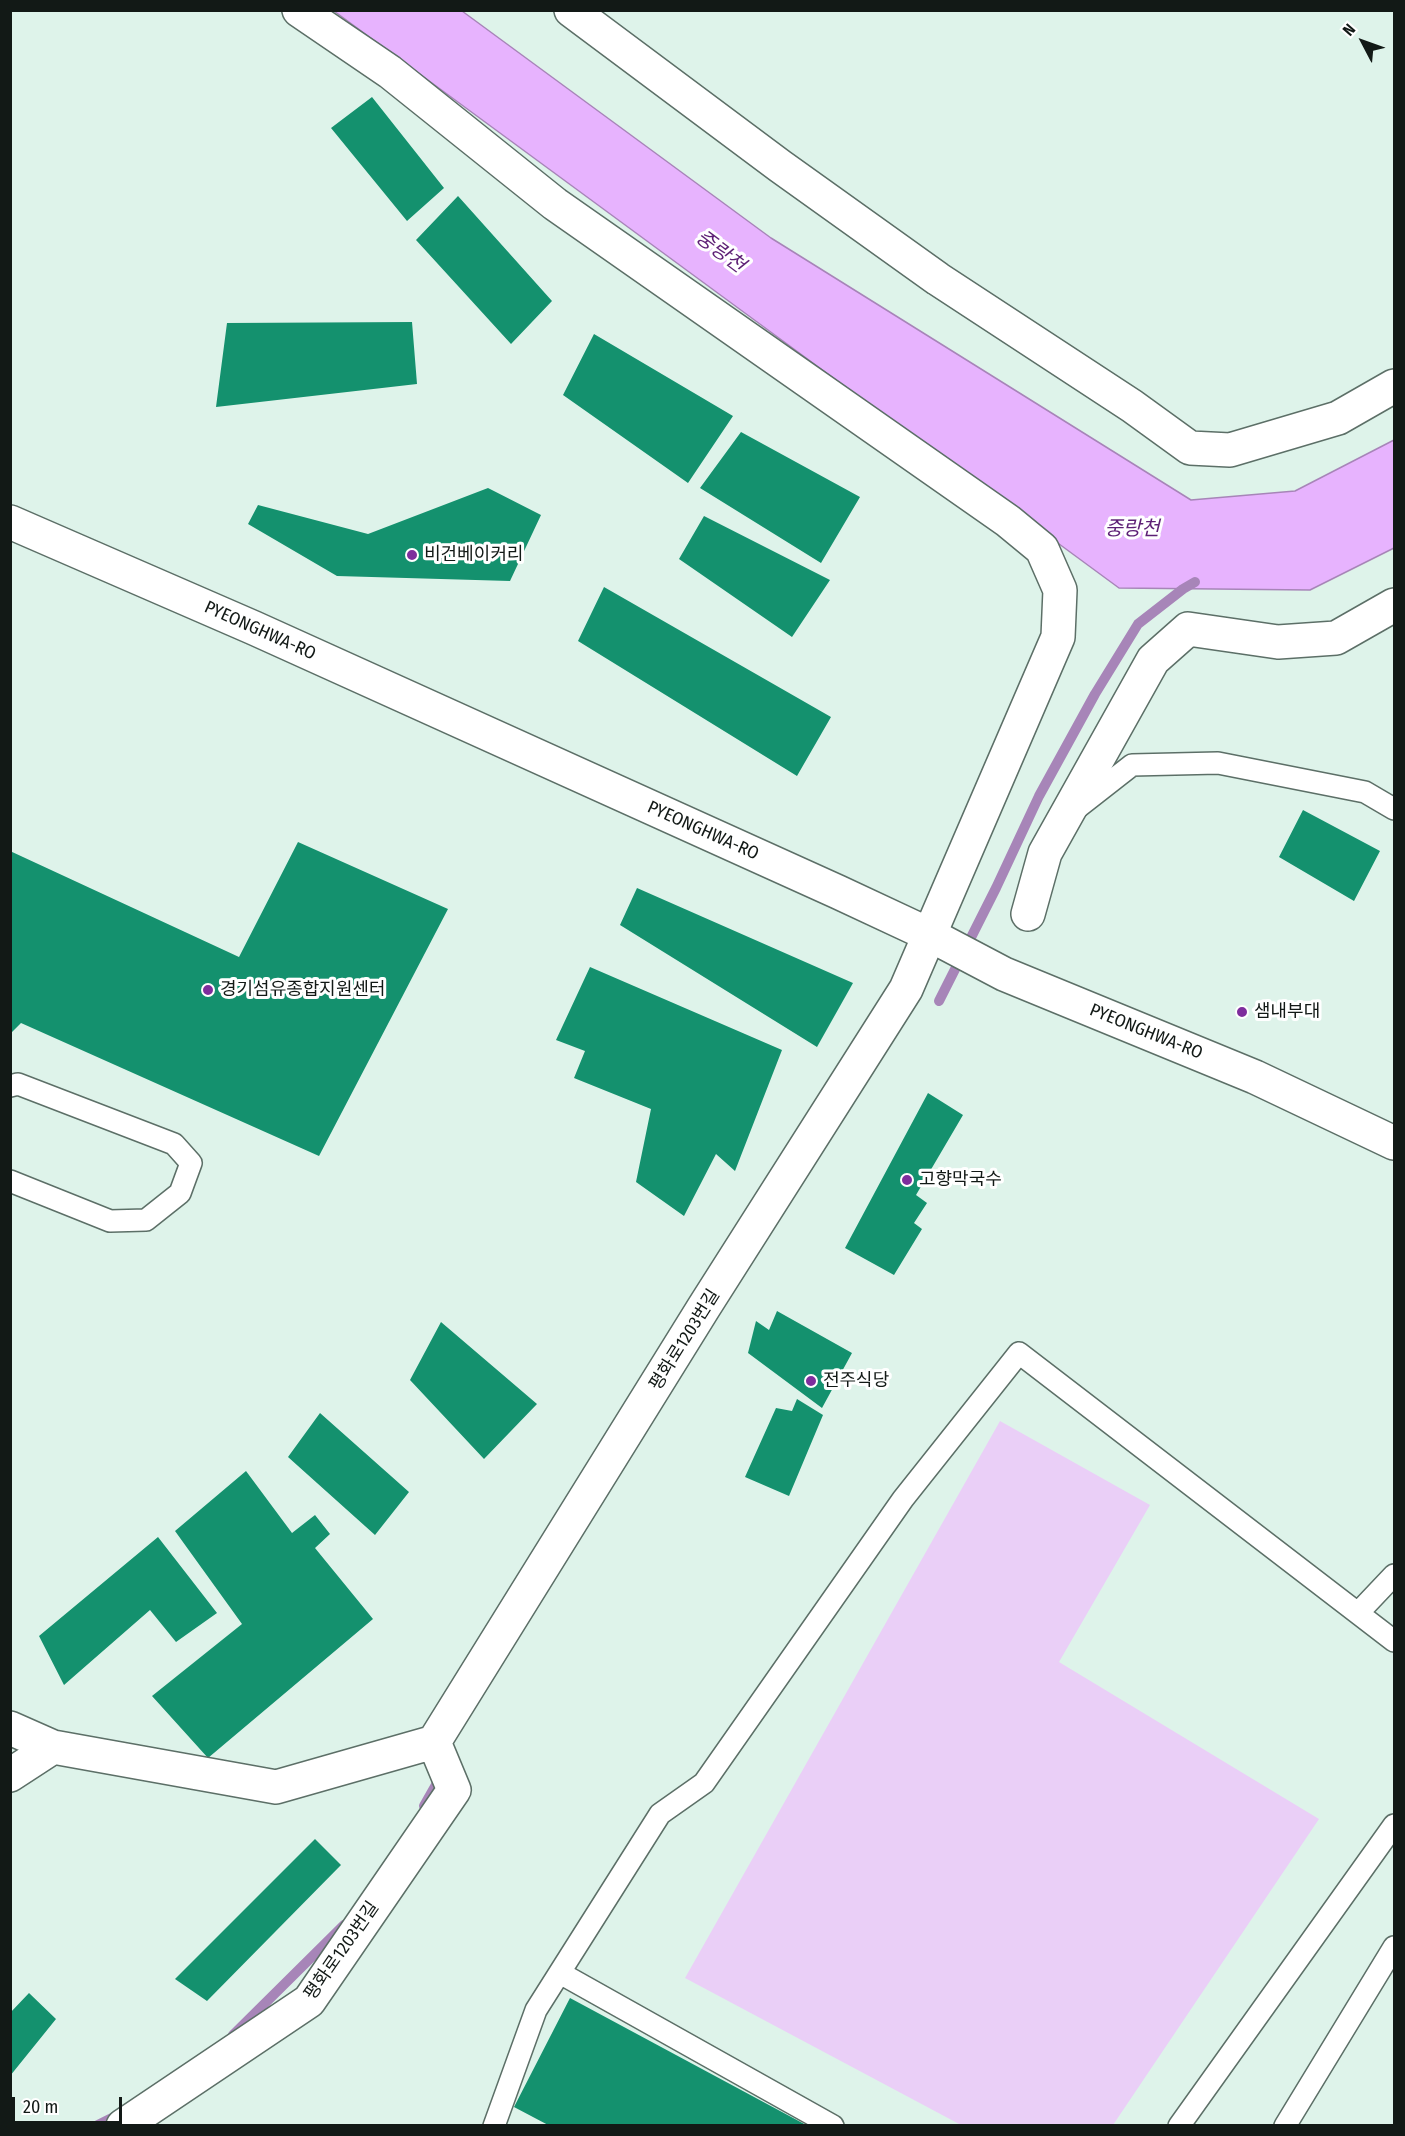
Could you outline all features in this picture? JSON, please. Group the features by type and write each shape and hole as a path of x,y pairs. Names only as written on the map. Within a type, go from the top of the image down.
{"street":[{"name":"평화로1203번길","path":"123,2126 309,2001 454,1790 434,1742 711,1297 939,940 1058,636 1060,590 1042,549 1008,521 555,204 390,72 298,10"},
{"path":"571,10 780,166 938,279 1132,406 1190,448 1230,450 1338,418 1395,386"},
{"name":"PYEONGHWA-RO","path":"10,522 384,686 939,940 1004,974 1254,1077 1395,1143"},
{"path":"1028,915 1045,853 1153,660 1188,629 1278,642 1336,638 1395,605"},
{"path":"10,1728 53,1747 276,1787 434,1742"},
{"path":"10,1775 53,1747"}],"lane":[{"path":"1067,815 1132,765 1218,764 1365,792 1395,809"},
{"path":"10,1086 18,1084 174,1144 191,1163 180,1193 146,1220 110,1221 10,1181"},
{"path":"494,2126 536,2010 660,1814 704,1782 903,1499 1019,1353 1395,1641"},
{"path":"1358,1613 1395,1575"},
{"path":"1179,2126 1395,1825"},
{"path":"1285,2126 1395,1947"},
{"path":"560,1974 833,2126"}],"shaded area":[{"path":"1000,1421 1150,1505 1059,1662 1319,1819 1113,2125 961,2125 685,1978"}],"water":[{"name":"중랑천","path":"334,11 462,11 771,238 1191,500 1295,491 1394,440 1394,548 1310,590 1119,588"}],"building":[{"path":"372,97 444,188 407,221 331,128"},
{"path":"458,196 552,301 511,344 416,240"},
{"path":"412,322 417,384 216,407 227,323"},
{"path":"594,334 733,416 688,483 563,395"},
{"path":"741,432 860,497 821,563 700,488"},
{"name":"비건베이커리","path":"488,488 541,515 510,581 337,576 248,524 258,505 368,534"},
{"path":"704,516 830,580 792,637 679,559"},
{"path":"604,587 831,717 797,776 578,641"},
{"path":"1303,810 1380,851 1354,901 1279,857"},
{"name":"경기섬유종합지원센터","path":"298,842 448,909 319,1156 21,1023 10,1034 10,851 239,957"},
{"path":"637,888 853,983 817,1047 620,925"},
{"path":"590,967 782,1050 735,1171 716,1154 684,1216 636,1182 651,1109 574,1078 585,1051 556,1040"},
{"path":"928,1093 963,1115 916,1195 927,1203 914,1223 922,1229 894,1275 845,1248"},
{"name":"전주식당","path":"777,1311 852,1353 822,1408 748,1353 756,1321 769,1330"},
{"path":"441,1322 537,1404 484,1459 410,1380"},
{"path":"797,1399 823,1415 789,1496 745,1477 776,1408 792,1411"},
{"path":"320,1413 409,1492 375,1535 288,1457"},
{"path":"246,1471 292,1533 315,1515 330,1534 315,1548 373,1619 208,1758 152,1696 242,1624 175,1531"},
{"path":"158,1537 217,1613 176,1642 150,1610 64,1685 39,1636"},
{"path":"315,1839 341,1865 207,2001 175,1979"},
{"path":"29,1993 56,2019 10,2076 10,2013"},
{"path":"570,1998 808,2126 550,2126 514,2107"}],"waterway":[{"path":"939,1001 1039,796 1095,694 1138,624 1195,582"},
{"path":"424,1806 441,1776"},
{"path":"233,2035 344,1925"},
{"path":"96,2126 120,2114"}],"place":[{"name":"비건베이커리","path":"412,555"},
{"name":"경기섬유종합지원센터","path":"208,990"},
{"name":"샘내부대","path":"1242,1012"},
{"name":"고향막국수","path":"907,1180"},
{"name":"전주식당","path":"811,1381"}]}
